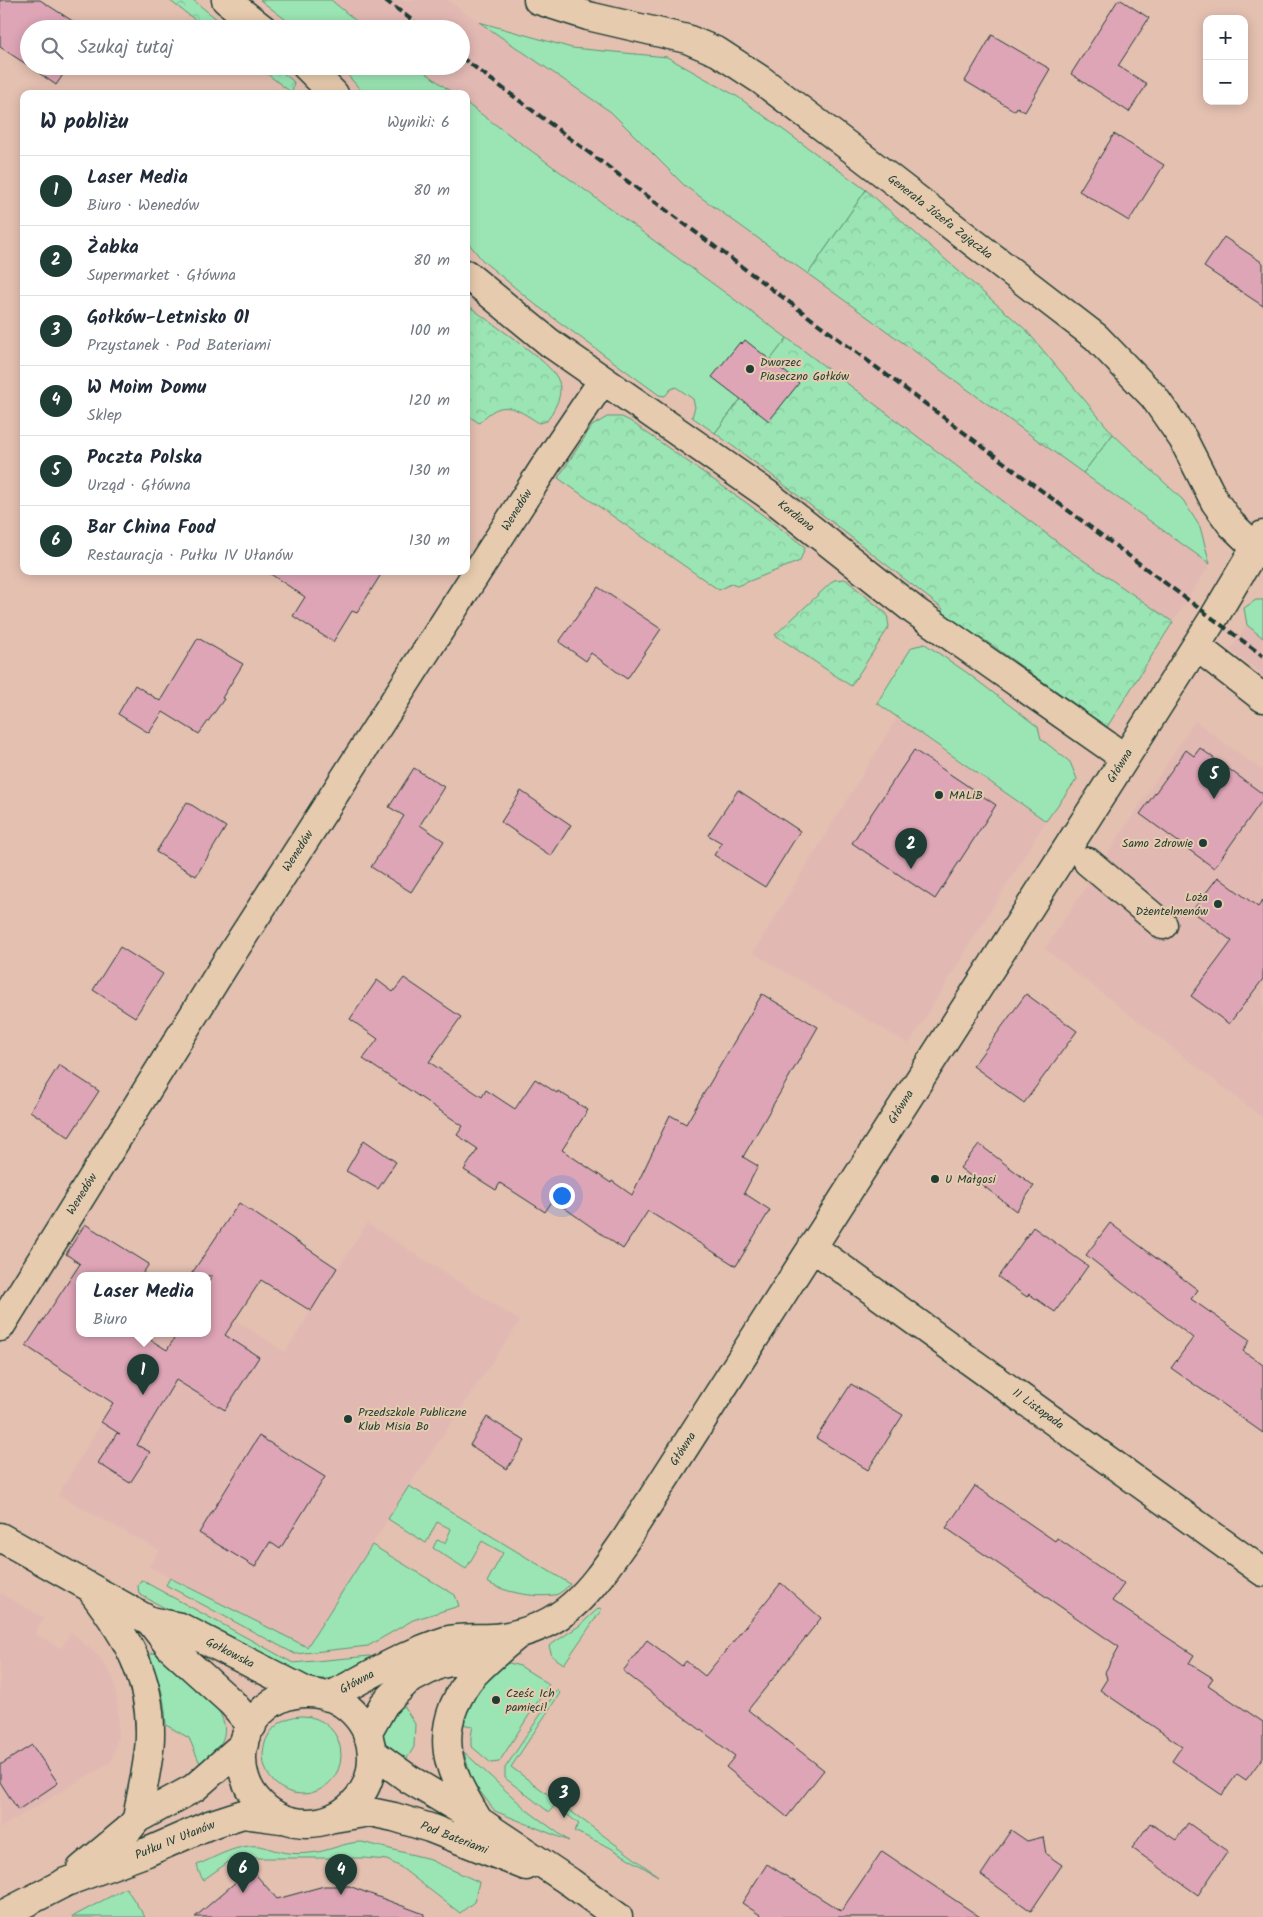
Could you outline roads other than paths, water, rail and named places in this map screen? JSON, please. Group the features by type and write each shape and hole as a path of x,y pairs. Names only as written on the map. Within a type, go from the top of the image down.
{"street":[{"path":"226,0 252,20"},
{"name":"Generała Józefa Zajączka","path":"538,0 588,16 687,39 710,49 761,80 809,116 1096,337 1139,381 1163,409 1183,438 1215,502 1231,524 1260,546"},
{"path":"315,75 330,90"},
{"name":"Kordiana","path":"470,277 550,343 767,494 915,611 1125,758"},
{"name":"Wenedów","path":"0,1327 229,958 602,380"},
{"name":"Główna","path":"318,1695 447,1640 527,1632 554,1620 584,1597 626,1539 1260,546"},
{"path":"1196,646 1263,698"},
{"path":"1088,862 1163,925"},
{"name":"11 Listopada","path":"812,1247 1263,1572"},
{"name":"Gołkowska","path":"0,1537 150,1621 180,1627 318,1695"},
{"path":"87,1585 109,1614 132,1651 141,1672 148,1699 150,1737 138,1819"},
{"name":"Gołkowska","path":"150,1621 170,1647 232,1703 248,1735"},
{"path":"479,1821 456,1782 447,1751 448,1721 457,1700 472,1675 510,1635"},
{"name":"Główna","path":"370,1743 384,1704 407,1681 438,1665 463,1659 510,1635"},
{"path":"318,1695 344,1705 357,1715 370,1743 367,1775 361,1790 348,1808 334,1818 317,1824 303,1824 271,1813 249,1789 243,1771 248,1735 263,1708 277,1700 318,1695"},
{"name":"Pułku IV Ułanów","path":"66,1882 129,1829 138,1819 194,1788 248,1735"},
{"name":"Pod Bateriami","path":"370,1743 409,1779 479,1821 570,1882 618,1917"},
{"name":"Pod Bateriami","path":"334,1818 370,1812 394,1817 430,1828 570,1882"},
{"name":"Pułku IV Ułanów","path":"0,1916 66,1882 146,1852 209,1824 243,1814 288,1820"}],"railway":[{"path":"385,0 412,20"},
{"path":"470,64 1263,656"}],"place":[{"name":"Dworzec Piaseczno Gołków","path":"750,369"},
{"name":"MALiB","path":"939,795"},
{"name":"Poczta Polska","path":"1214,799"},
{"name":"Samo Zdrowie","path":"1203,843"},
{"name":"Żabka","path":"911,869"},
{"name":"Loża Dżentelmenów","path":"1218,904"},
{"name":"U Małgosi","path":"935,1179"},
{"name":"Laser Media","path":"143,1395"},
{"name":"Przedszkole Publiczne Klub Misia Bo","path":"348,1419"},
{"name":"Cześc Ich pamięci!","path":"496,1700"},
{"name":"Gołków-Letnisko 01","path":"564,1818"},
{"name":"Bar China Food","path":"243,1893"},
{"name":"W Moim Domu","path":"341,1895"}]}
